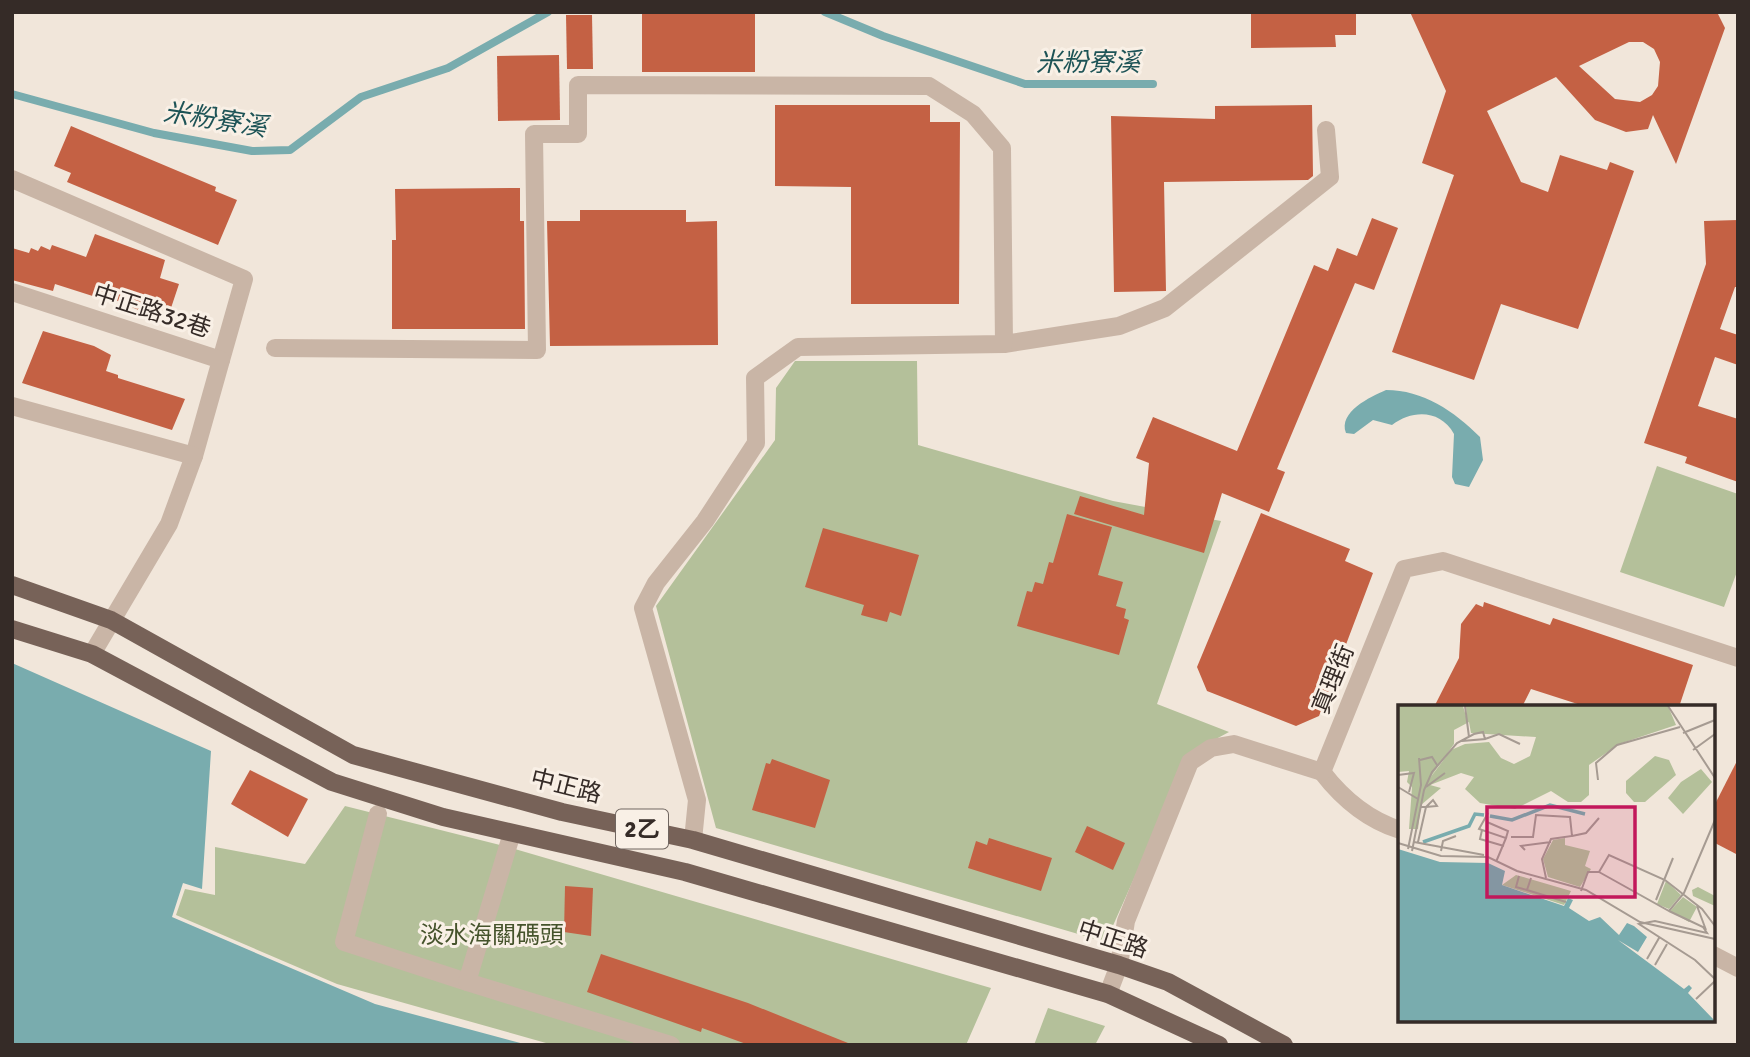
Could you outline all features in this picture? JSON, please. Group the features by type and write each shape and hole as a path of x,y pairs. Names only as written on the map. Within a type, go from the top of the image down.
{"main road":[{"name":"中正路","path":"12,585 111,620 353,755 562,812 692,841 1119,965 1168,982 1284,1045"},
{"name":"2乙","path":"12,629 92,653 332,782 443,817 685,873 1108,994 1219,1045"}],"street":[{"path":"275,348 537,350 534,134 578,134 578,85 929,86 974,114 1002,148 1004,344"},
{"path":"692,841 697,800 643,608 656,583 705,522 756,443 755,378 798,346 1004,344 1119,326 1165,308 1330,177 1326,131"},
{"path":"12,179 244,279 221,360"},
{"name":"中正路32巷","path":"12,292 221,360 194,456 169,524 92,653"},
{"path":"12,406 194,456"},
{"name":"真理街","path":"1322,772 1404,569 1443,561 1738,658"},
{"path":"1108,994 1119,965 1126,921 1190,762 1211,748 1234,744 1322,772 1340,795 1382,824 1398,829"},
{"path":"378,814 344,942 671,1045"},
{"path":"467,982 512,833"},
{"path":"1715,956 1738,968"}],"green space":[{"path":"795,361 917,361 918,445 1113,501 1221,521 1157,704 1229,732 1190,753 1107,939 1102,941 716,828 656,606 775,440 776,388"},
{"path":"1657,466 1738,494 1738,569 1724,607 1620,572"},
{"name":"淡水海關碼頭","path":"345,806 508,847 991,988 966,1045 553,1045 337,984 176,915 185,889 215,895 215,847 305,864"},
{"path":"1048,1008 1105,1026 1095,1045 1034,1045"}],"water":[{"path":"1386,390 1413,394 1437,404 1460,419 1480,437 1483,460 1469,487 1455,484 1452,477 1454,434 1434,416 1417,415 1392,425 1373,420 1354,434 1346,433 1345,425 1351,412 1364,401"},
{"path":"12,663 211,751 202,889 183,883 172,917 375,1004 528,1045 12,1045"}],"building":[{"path":"642,12 755,12 755,72 642,72"},
{"path":"1251,12 1356,12 1356,35 1335,35 1336,47 1251,48"},
{"path":"1410,12 1717,12 1725,28 1676,164 1653,115 1648,129 1626,132 1595,120 1556,77 1487,111 1521,182 1548,192 1560,155 1607,170 1610,162 1634,171 1578,329 1501,304 1474,380 1392,352 1454,175 1422,163 1446,91","holes":["1629,42 1643,42 1654,49 1660,62 1658,86 1652,95 1640,102 1615,99 1579,66"]},
{"path":"566,15 592,15 593,69 567,69"},
{"path":"559,55 560,120 498,121 497,56"},
{"path":"775,105 930,105 930,122 960,122 959,304 851,304 851,187 775,186"},
{"path":"1312,105 1313,176 1308,180 1164,182 1166,291 1114,292 1111,116 1215,119 1215,106"},
{"path":"71,126 216,187 215,191 237,200 218,245 67,182 71,173 54,166"},
{"path":"520,188 520,221 524,221 525,329 392,329 395,189"},
{"path":"580,210 686,210 686,222 717,221 718,345 550,346 547,221 580,221"},
{"path":"1372,218 1398,228 1374,290 1355,283 1277,469 1285,472 1269,512 1222,493 1204,553 1074,514 1080,496 1144,515 1149,463 1136,458 1153,417 1237,451 1314,265 1328,271 1337,248 1357,256"},
{"path":"1738,220 1738,287 1735,287 1720,329 1738,335 1738,365 1715,357 1698,406 1738,419 1738,482 1685,463 1687,457 1644,443 1706,264 1704,221"},
{"path":"95,234 165,260 160,278 179,284 170,311 162,309 157,318 104,295 102,299 55,284 53,291 12,280 12,248 29,253 31,248 38,251 41,246 50,250 52,245 86,257"},
{"path":"43,331 94,346 111,355 106,371 118,375 118,378 185,399 172,430 22,383"},
{"path":"1261,513 1350,549 1345,561 1373,573 1319,716 1296,726 1207,691 1197,667"},
{"path":"1067,514 1112,527 1098,575 1123,582 1116,606 1126,609 1124,618 1129,620 1119,655 1017,626 1027,591 1032,592 1035,582 1043,584 1049,562 1053,563"},
{"path":"823,528 919,555 901,616 890,612 887,622 861,615 864,605 805,587"},
{"path":"1484,602 1550,625 1553,618 1693,665 1680,705 1581,705 1531,689 1523,705 1435,705 1459,658 1461,624 1476,604 1483,607"},
{"path":"772,759 830,780 815,828 752,810 766,763 770,764"},
{"path":"1738,759 1738,855 1715,843 1715,804"},
{"path":"250,770 308,799 288,837 231,804"},
{"path":"1087,826 1125,843 1113,870 1075,852"},
{"path":"989,838 1052,858 1041,891 968,868 976,841 987,845"},
{"path":"565,886 593,888 591,936 564,932"},
{"path":"601,954 748,1003 853,1045 749,1045 702,1028 701,1032 587,992"}],"waterway":[{"name":"米粉寮溪","path":"12,94 154,133 252,151 290,150 361,97 448,68 548,12"},
{"name":"米粉寮溪","path":"825,12 883,36 1025,84 1153,84"}]}
